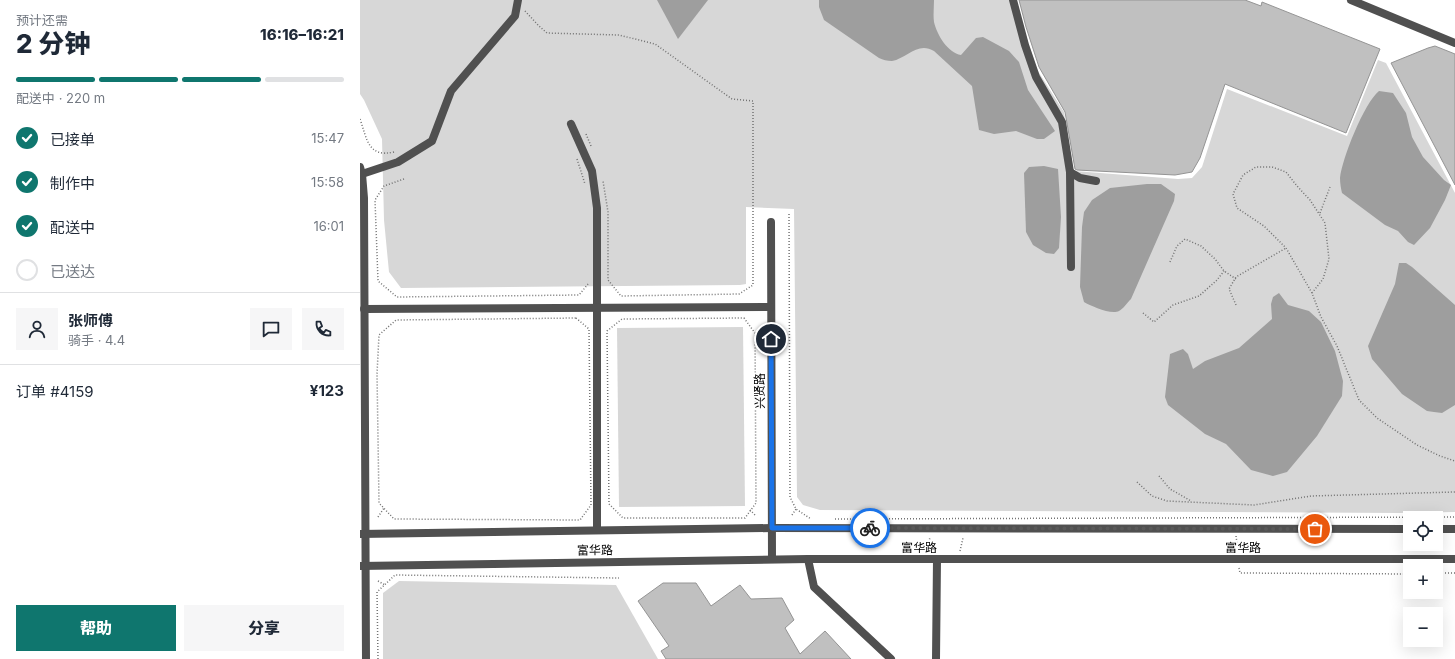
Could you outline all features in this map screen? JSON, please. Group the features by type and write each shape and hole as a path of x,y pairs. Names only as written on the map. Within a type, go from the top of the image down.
{"street":[{"path":"1013,0 1025,45 1036,77 1062,122 1070,172 1071,267"},
{"path":"1351,0 1455,43"},
{"path":"366,659 363,566 364,198 361,170 398,162 432,141 451,91 514,16 520,3"},
{"path":"571,124 592,171 597,208 597,530"},
{"path":"1070,172 1080,178 1096,181"},
{"name":"兴贤路","path":"771,222 772,559"},
{"path":"364,309 771,307"},
{"name":"富华路","path":"363,534 772,528 1403,529"},
{"path":"1443,529 1455,529"},
{"name":"富华路","path":"363,566 772,559 1455,559"},
{"path":"808,559 814,586 891,659"},
{"path":"936,659 937,559"}],"path":[{"path":"520,3 526,12 547,33 619,35 655,44 721,93 732,99 753,101 753,285 740,294 621,296 608,280 608,212 602,175"},
{"path":"360,119 370,147 378,152 394,152"},
{"path":"586,134 592,148"},
{"path":"575,154 585,184"},
{"path":"1312,293 1323,279 1329,259 1325,223 1320,213 1286,172 1272,167 1256,167 1242,176 1233,194 1237,208 1264,226 1286,248 1312,293 1321,317 1337,346 1359,400 1377,418 1416,445 1455,461"},
{"path":"404,179 384,186 375,200 378,281 396,297 579,295 591,280"},
{"path":"1320,213 1330,187"},
{"path":"789,214 790,497 796,509 810,519 818,519"},
{"path":"1170,262 1176,246 1185,239 1201,246 1215,259 1224,271 1236,279"},
{"path":"1236,305 1228,289 1236,279 1286,248"},
{"path":"1143,314 1154,322 1174,305 1199,296 1217,280 1224,271"},
{"path":"576,318 589,328 591,505 580,520 394,519 384,508 380,503 377,374 379,335 396,320 576,318"},
{"path":"744,318 755,333 756,503 750,510 745,518 623,518 609,504 607,331 616,323 622,319 744,318"},
{"path":"1159,476 1170,489 1192,502"},
{"path":"1137,482 1152,496 1167,501 1254,505 1310,496 1455,492"},
{"path":"378,517 384,508"},
{"path":"792,515 796,509"},
{"path":"750,510 755,515"},
{"path":"833,519 1455,517"},
{"path":"1236,536 1239,552"},
{"path":"926,554 930,537"},
{"path":"960,554 963,538"},
{"path":"1239,565 1240,574 1403,574"},
{"path":"1443,574 1455,573"},
{"path":"378,659 377,592 395,575 619,578"},
{"path":"378,581 385,585"}],"shaded area":[{"path":"360,0 1015,0 1036,68 1064,112 1072,169 1074,171 1178,179 1192,178 1202,167 1227,89 1347,136 1378,60 1386,63 1455,193 1455,512 820,510 803,505 797,497 794,209 746,207 746,284 401,288 389,272 384,220 382,139 360,94"},
{"path":"657,0 708,0 678,39"},
{"path":"819,0 934,0 934,22 940,38 944,43 956,54 961,55 976,38 983,37 1009,51 1019,62 1028,90 1055,131 1044,139 1037,139 1016,131 994,134 979,130 972,86 934,51 928,48 923,48 892,61 881,59 824,20 819,7"},
{"path":"1379,91 1393,93 1406,113 1412,137 1423,157 1444,180 1451,185 1430,228 1414,245 1408,242 1398,231 1385,225 1342,193 1340,178 1349,145 1367,107"},
{"path":"1044,166 1058,169 1061,217 1059,248 1054,254 1046,253 1033,245 1026,232 1024,173 1029,167"},
{"path":"1161,184 1175,194 1174,201 1131,299 1122,309 1115,312 1101,310 1087,304 1084,302 1080,287 1084,212 1092,200 1110,188"},
{"path":"1399,263 1406,263 1412,267 1455,305 1455,405 1442,413 1427,411 1402,394 1372,359 1368,346 1395,284"},
{"path":"1279,293 1288,305 1309,311 1321,322 1335,351 1343,381 1342,396 1317,436 1287,472 1273,476 1251,470 1226,444 1205,434 1168,405 1165,397 1170,354 1183,349 1188,354 1193,369 1205,361 1239,348 1272,319 1271,304 1273,297"},
{"path":"743,327 745,506 619,507 617,328"},
{"path":"399,581 616,585 658,659 383,659 383,593"}],"building":[{"path":"1019,0 1245,0 1261,6 1262,2 1380,49 1346,133 1225,84 1200,158 1192,172 1175,175 1077,170 1075,169 1065,112 1039,67"},
{"path":"1435,46 1455,54 1455,185 1391,63"},
{"path":"663,583 696,583 711,606 740,585 751,599 782,598 794,620 785,628 800,654 825,631 851,659 666,659 661,651 669,646 638,601"}],"way so far":[{"path":"870,528 1315,529"}],"route":[{"path":"771,339 772,528 870,528"}]}
